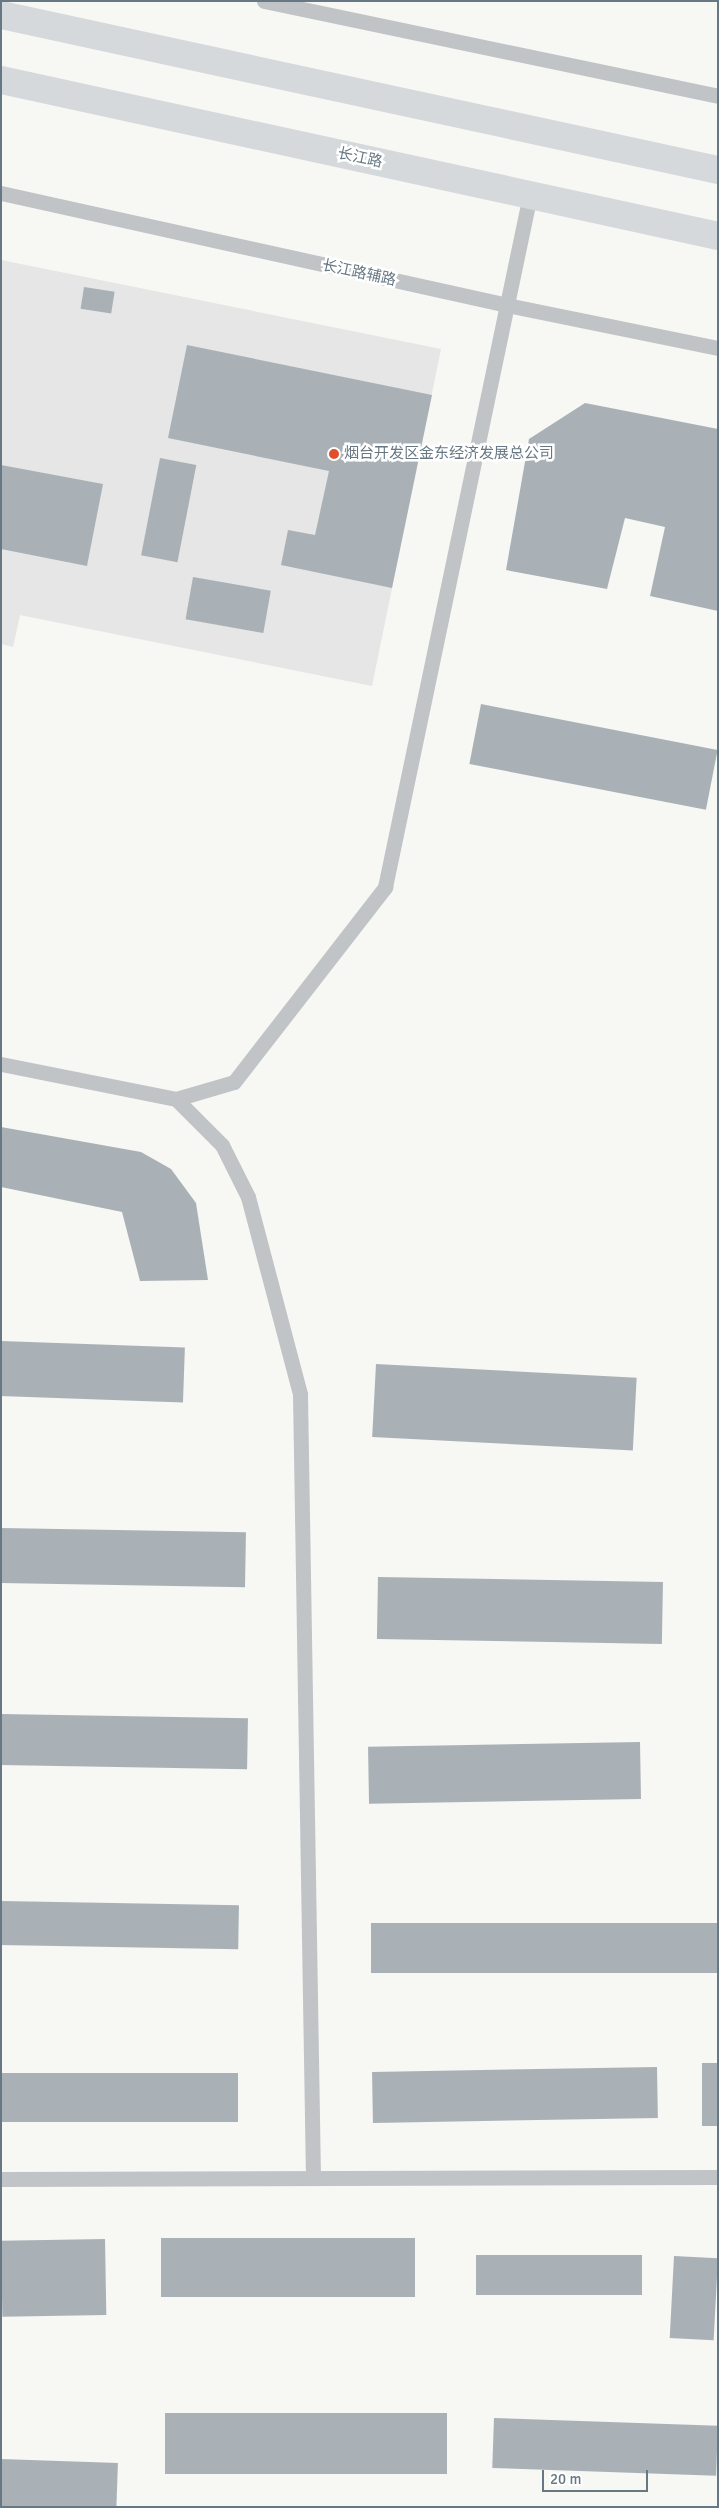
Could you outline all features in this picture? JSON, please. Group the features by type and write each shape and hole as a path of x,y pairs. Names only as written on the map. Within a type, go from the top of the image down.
{"main road":[{"path":"1,15 718,170"},
{"name":"长江路","path":"1,80 718,236"}],"lane":[{"path":"264,1 718,96"},
{"name":"长江路辅路","path":"1,193 507,305 718,348"},
{"path":"1,1064 176,1099 234,1082 385,887 530,194"},
{"path":"176,1099 222,1145 248,1197 300,1394 313,2177"},
{"path":"1,2178 718,2177"}],"shaded area":[{"path":"1,260 441,349 372,686 20,615 13,647 1,644"}],"building":[{"path":"84,287 115,292 111,314 81,309"},
{"name":"烟台开发区金东经济发展总公司","path":"187,345 432,395 392,588 281,565 288,530 315,535 329,471 168,438"},
{"path":"585,403 718,429 718,611 650,596 665,527 625,518 607,589 506,570 529,439"},
{"path":"160,458 196,465 177,562 141,555"},
{"path":"1,465 103,484 87,566 1,549"},
{"path":"193,577 271,591 263,633 186,619"},
{"path":"481,704 718,750 706,810 469,764"},
{"path":"1,1127 141,1152 171,1169 196,1203 208,1280 140,1281 122,1212 1,1187"},
{"path":"1,1341 185,1347 183,1402 1,1396"},
{"path":"376,1364 637,1378 633,1451 372,1437"},
{"path":"1,1528 246,1532 245,1587 1,1583"},
{"path":"378,1577 663,1582 662,1644 377,1639"},
{"path":"1,1714 248,1718 247,1769 1,1765"},
{"path":"640,1742 641,1799 369,1804 368,1747"},
{"path":"1,1901 239,1905 238,1949 1,1945"},
{"path":"371,1923 718,1923 718,1973 371,1973"},
{"path":"702,2063 718,2063 718,2126 702,2126"},
{"path":"657,2067 658,2118 373,2123 372,2072"},
{"path":"1,2073 238,2073 238,2122 1,2122"},
{"path":"161,2238 415,2238 415,2297 161,2297"},
{"path":"105,2239 106,2315 2,2317 1,2241"},
{"path":"476,2255 642,2255 642,2295 476,2295"},
{"path":"674,2256 718,2258 714,2340 670,2338"},
{"path":"165,2413 447,2413 447,2474 165,2474"},
{"path":"494,2418 718,2426 716,2476 492,2468"},
{"path":"1,2459 118,2463 116,2507 1,2507"}],"place":[{"name":"烟台开发区金东经济发展总公司","path":"334,454"}]}
